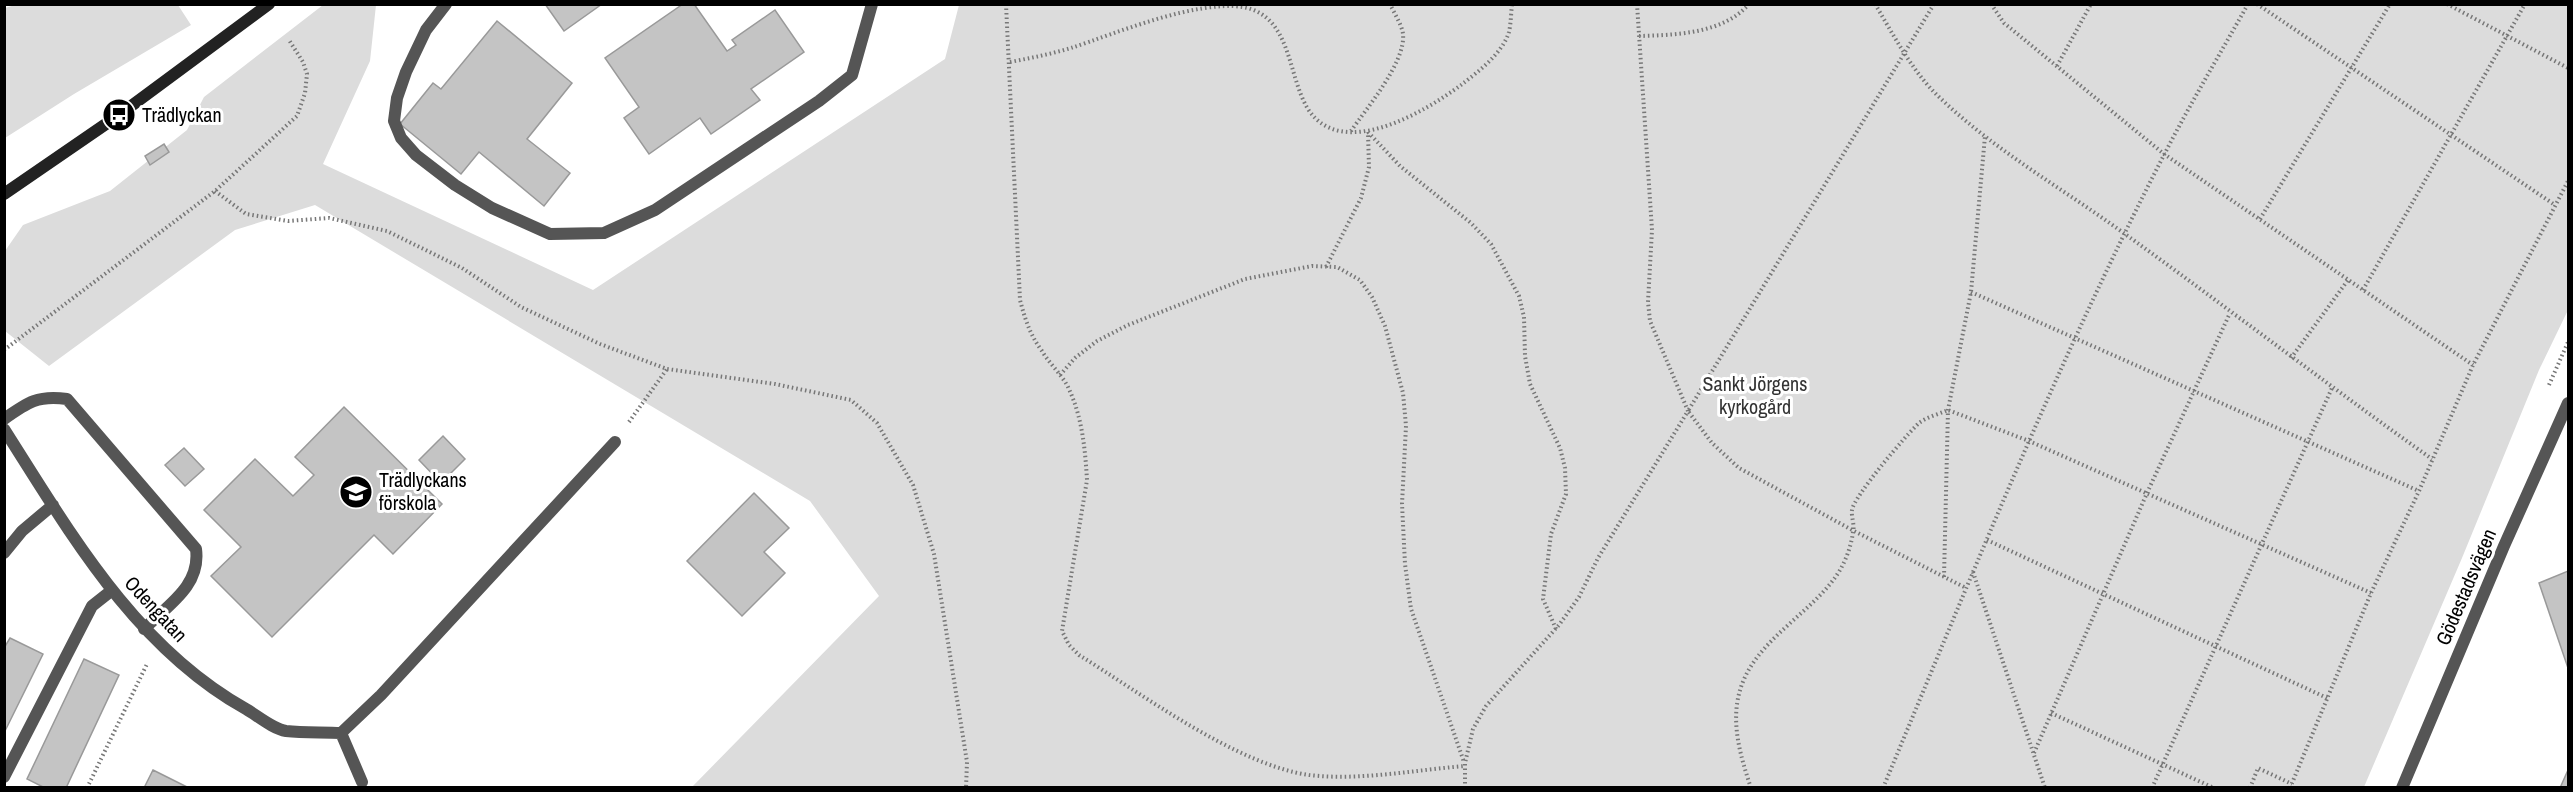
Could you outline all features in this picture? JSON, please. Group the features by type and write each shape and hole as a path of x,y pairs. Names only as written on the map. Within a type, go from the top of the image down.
{"street":[{"path":"4,194 119,115 269,4"},
{"path":"446,4 426,30 406,72 397,98 394,121 401,138 416,155 455,185 492,208 550,234 604,233 655,210 819,101 852,75 872,4"},
{"path":"4,419 24,405 47,396 67,399 172,518 196,549 198,562 195,575 181,593 144,629"},
{"name":"Gödestadsvägen","path":"2402,788 2564,427 2568,403"},
{"name":"Odengatan","path":"4,429 111,591 157,642 216,692 284,731 341,733"},
{"path":"362,782 341,733 381,695 615,442"},
{"path":"4,553 22,531 53,506"},
{"path":"4,777 93,606 111,591"}],"path":[{"path":"1006,4 1020,300 1027,327 1041,351 1060,375 1076,405 1083,429 1086,455 1087,480 1062,631 1070,645 1079,655 1187,723 1276,768 1310,775 1350,776 1465,765"},
{"path":"1351,131 1384,83 1402,43 1403,33 1390,4"},
{"path":"1010,62 1046,55 1126,28 1185,12 1222,7 1244,7 1271,21 1280,33 1308,109 1319,121 1337,129 1368,132 1401,121 1448,95 1481,70 1498,51 1509,32 1512,4"},
{"path":"1637,4 1652,230 1648,302 1650,321 1688,411 1712,443 1739,468 1854,531 1966,588"},
{"path":"1639,36 1679,34 1700,29 1738,15 1749,4"},
{"path":"1875,4 1905,54 1935,93 1985,136 2126,234 2291,358 2432,459"},
{"path":"1465,788 1465,765 1473,729 1485,706 1556,629 1579,597 1598,558 1934,4"},
{"path":"1991,4 2004,23 2164,154 2473,365"},
{"path":"2057,66 2091,4"},
{"path":"1883,788 1973,571 2075,338 2164,154 2248,4"},
{"path":"2257,4 2555,205"},
{"path":"2260,219 2390,4"},
{"path":"2447,4 2568,68"},
{"path":"2362,290 2525,4"},
{"path":"4,350 215,191 297,116 305,93 307,74 303,62 289,40"},
{"path":"1326,267 1361,198 1369,167 1368,132"},
{"path":"1368,132 1400,166 1471,223 1484,237 1507,271 1519,296 1524,317 1525,356 1530,384 1560,448 1565,468 1566,494 1551,534 1543,599 1556,629"},
{"path":"1944,577 1948,410 1971,292 1985,136"},
{"path":"2250,788 2258,768 2291,786 2371,593 2419,491 2473,365 2568,181"},
{"path":"215,191 246,214 288,221 329,218 387,231 462,268 520,307 600,344 667,369 776,384 851,400 877,423 913,485 934,554 967,762 966,788"},
{"path":"1060,375 1075,358 1096,341 1128,325 1245,279 1279,270 1312,266 1337,267 1360,280 1381,316 1403,393 1406,426 1402,504 1410,609 1465,765"},
{"path":"2291,358 2348,280"},
{"path":"1971,292 2419,491"},
{"path":"2034,753 2147,493 2230,313"},
{"path":"615,442 667,369"},
{"path":"2152,788 2332,388"},
{"path":"1751,788 1740,754 1736,721 1738,695 1746,674 1758,655 1836,577 1846,558 1854,531 1852,508 1884,461 1921,422 1948,410 2029,441 2371,593"},
{"path":"1987,540 2327,698"},
{"path":"1973,571 2045,788"},
{"path":"87,788 157,642"},
{"path":"2051,713 2214,788"}],"green space":[{"path":"15,5 178,5 191,25 5,138 5,8"},
{"name":"Sankt Jörgens kyrkogård","path":"323,5 376,5 370,61 323,164 593,290 945,59 959,5 2568,5 2568,310 2539,370 2364,787 692,787 879,596 810,501 315,205 235,230 49,366 5,331 5,251 23,225 110,191 187,130 204,97"}],"building":[{"path":"545,4 602,4 564,31"},
{"path":"683,4 694,4 727,51 736,45 732,40 775,10 804,52 751,89 760,100 711,134 700,118 649,154 624,118 639,107 605,58"},
{"path":"497,21 572,83 527,139 570,173 544,206 479,152 461,174 400,124 433,83 441,89"},
{"path":"164,144 169,152 150,165 145,156"},
{"path":"344,407 442,504 393,554 374,535 272,637 211,576 241,547 204,510 255,459 293,496 314,475 295,457"},
{"path":"443,436 465,459 441,483 419,460"},
{"path":"184,448 204,469 185,486 165,465"},
{"path":"754,493 789,528 764,552 785,573 742,616 687,561"},
{"path":"2568,571 2568,668 2539,583"},
{"path":"10,638 43,654 4,733 4,648"},
{"path":"84,659 119,675 66,788 45,788 27,779"},
{"path":"153,770 189,788 144,788"},
{"path":"2568,770 2568,788 2560,788"}],"place":[{"name":"Trädlyckan","path":"119,115"},
{"name":"Trädlyckans förskola","path":"356,492"}]}
